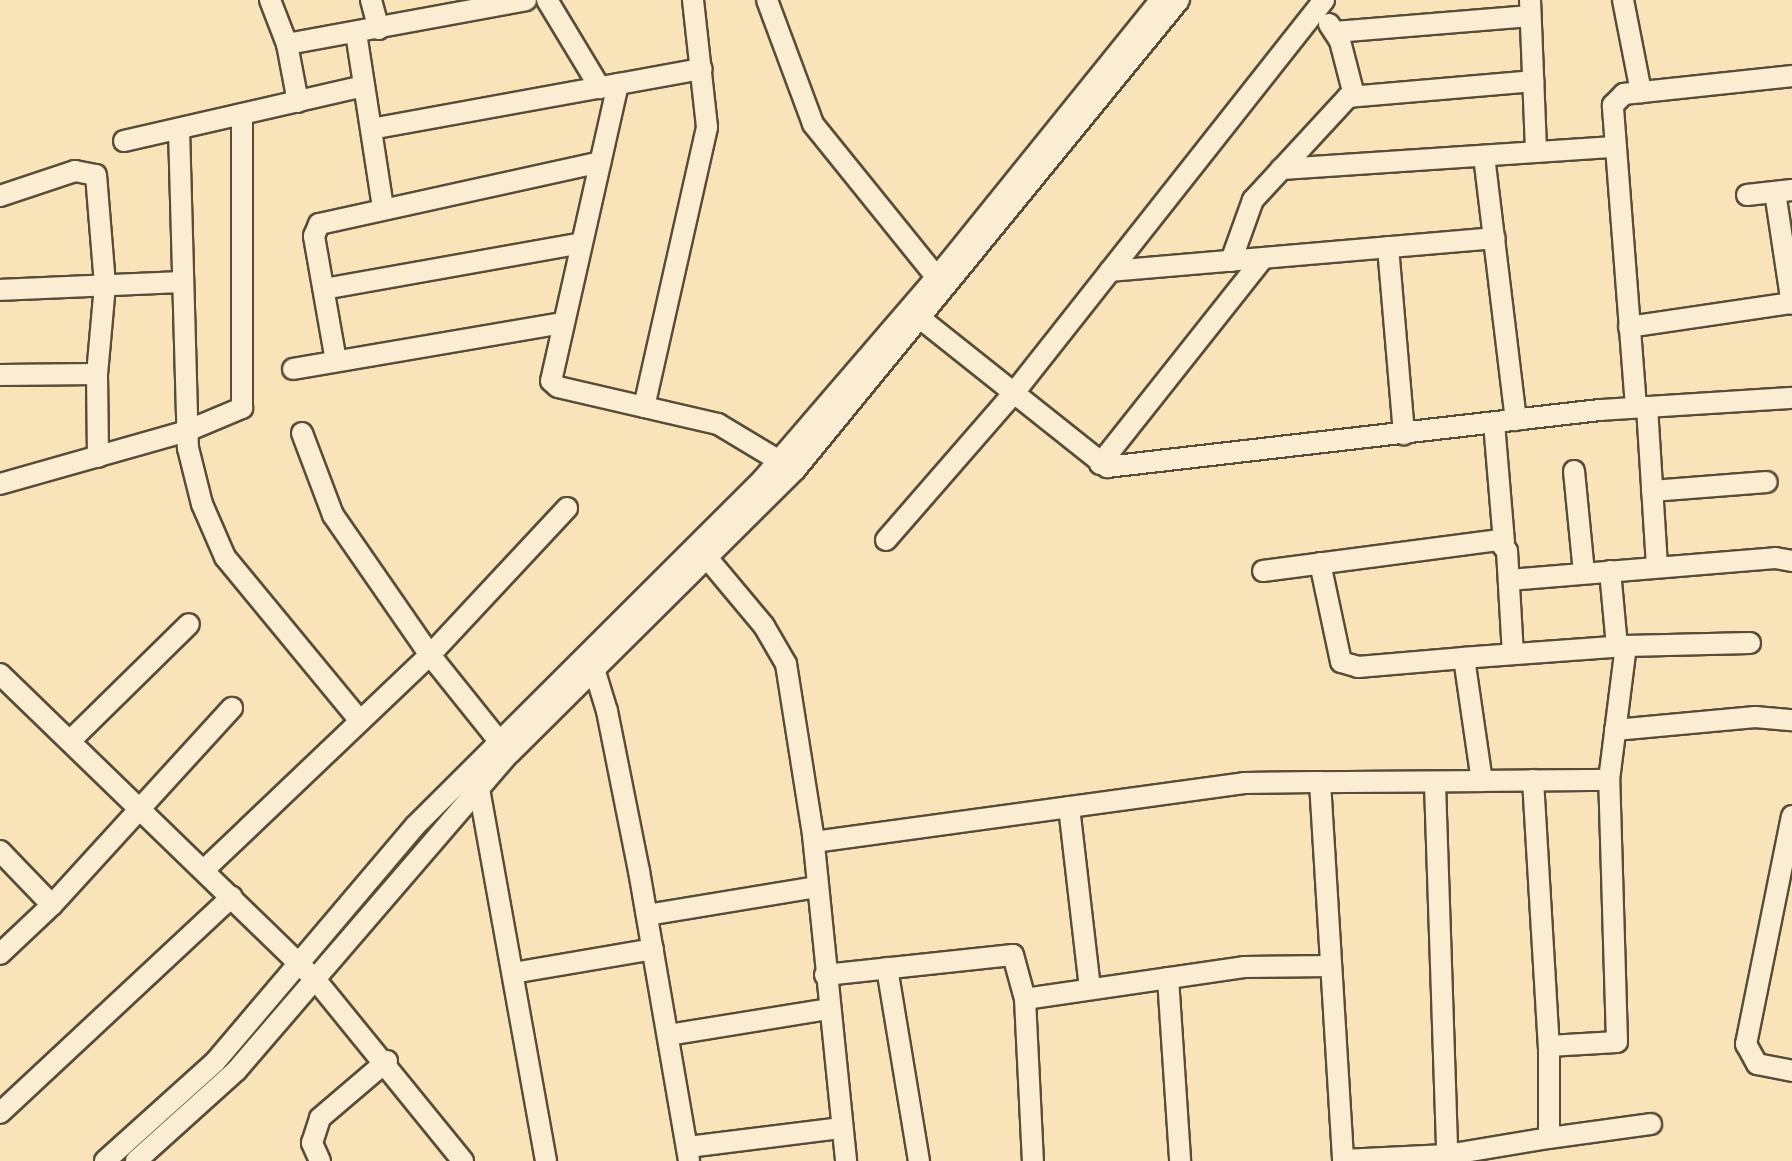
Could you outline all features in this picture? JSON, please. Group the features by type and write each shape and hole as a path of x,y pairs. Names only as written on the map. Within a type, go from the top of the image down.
{"street":[{"path":"270,0 287,44 298,102"},
{"path":"371,0 379,29"},
{"path":"287,44 526,0"},
{"path":"547,0 609,86 600,162 550,376 553,384 727,427 780,473"},
{"path":"644,407 707,127 693,0"},
{"path":"767,0 813,124 940,283"},
{"path":"940,283 1161,0"},
{"path":"105,1161 130,1156 209,1068 308,972 479,789 591,661 780,473 1179,0"},
{"path":"1623,0 1641,92"},
{"path":"886,540 1013,394 1320,5 1335,32 1354,95"},
{"path":"1335,32 1530,8 1536,152"},
{"path":"356,33 383,208"},
{"path":"371,129 702,69"},
{"path":"1657,567 1652,491 1629,327 1613,105 1624,94 1792,76"},
{"path":"1231,261 1249,207 1342,100 1354,95 1533,81"},
{"path":"124,141 364,86"},
{"path":"0,484 187,431 242,408 242,114"},
{"path":"179,129 187,431 202,504 225,557 360,721"},
{"path":"1281,169 1615,147"},
{"path":"1484,156 1516,420"},
{"path":"336,361 316,228 326,220 600,162"},
{"path":"0,196 75,171 96,175 105,285 97,374 98,457"},
{"path":"1629,327 1792,304 1783,191 1747,195"},
{"path":"1110,271 1495,238"},
{"path":"324,289 581,243"},
{"path":"1388,247 1404,434"},
{"path":"1100,464 1263,258"},
{"path":"0,290 183,282"},
{"path":"914,314 1100,464 1126,467 1641,407 1792,398"},
{"path":"293,369 562,323"},
{"path":"0,375 97,374"},
{"path":"1494,423 1513,654"},
{"path":"302,433 328,506 430,655 499,741"},
{"path":"1574,471 1584,573"},
{"path":"1652,491 1767,482"},
{"path":"205,869 430,655 567,508"},
{"path":"1263,571 1491,538 1504,543"},
{"path":"701,550 764,626 786,664 814,842 828,1009 846,1161"},
{"path":"1509,580 1775,558 1792,561"},
{"path":"1320,563 1341,662 1358,667 1621,647 1750,643"},
{"path":"1549,1046 1617,1042 1609,780 1621,647 1610,571"},
{"path":"71,740 189,624"},
{"path":"1464,658 1482,781"},
{"path":"308,972 415,826 499,741 591,661"},
{"path":"591,661 647,915 688,1154 840,1128"},
{"path":"0,674 142,807 308,972 387,1061 463,1161"},
{"path":"0,954 52,905 232,708"},
{"path":"1613,740 1755,717 1792,720"},
{"path":"475,766 546,1161"},
{"path":"1533,780 1549,1046 1549,1138"},
{"path":"814,842 1244,783 1435,784 1609,780"},
{"path":"1320,782 1343,1160 1492,1155 1549,1138 1651,1124"},
{"path":"1435,784 1447,1155"},
{"path":"1069,807 1090,989"},
{"path":"1792,816 1746,1044 1757,1064 1792,1071"},
{"path":"0,851 52,905"},
{"path":"647,915 817,887"},
{"path":"0,1113 232,897"},
{"path":"513,973 653,949"},
{"path":"825,975 1013,955 1025,999 1033,1161"},
{"path":"1025,999 1253,966 1331,966"},
{"path":"887,968 919,1161"},
{"path":"1168,978 1180,1161"},
{"path":"668,1035 828,1009"},
{"path":"320,1161 312,1143 320,1118 387,1061"}]}
